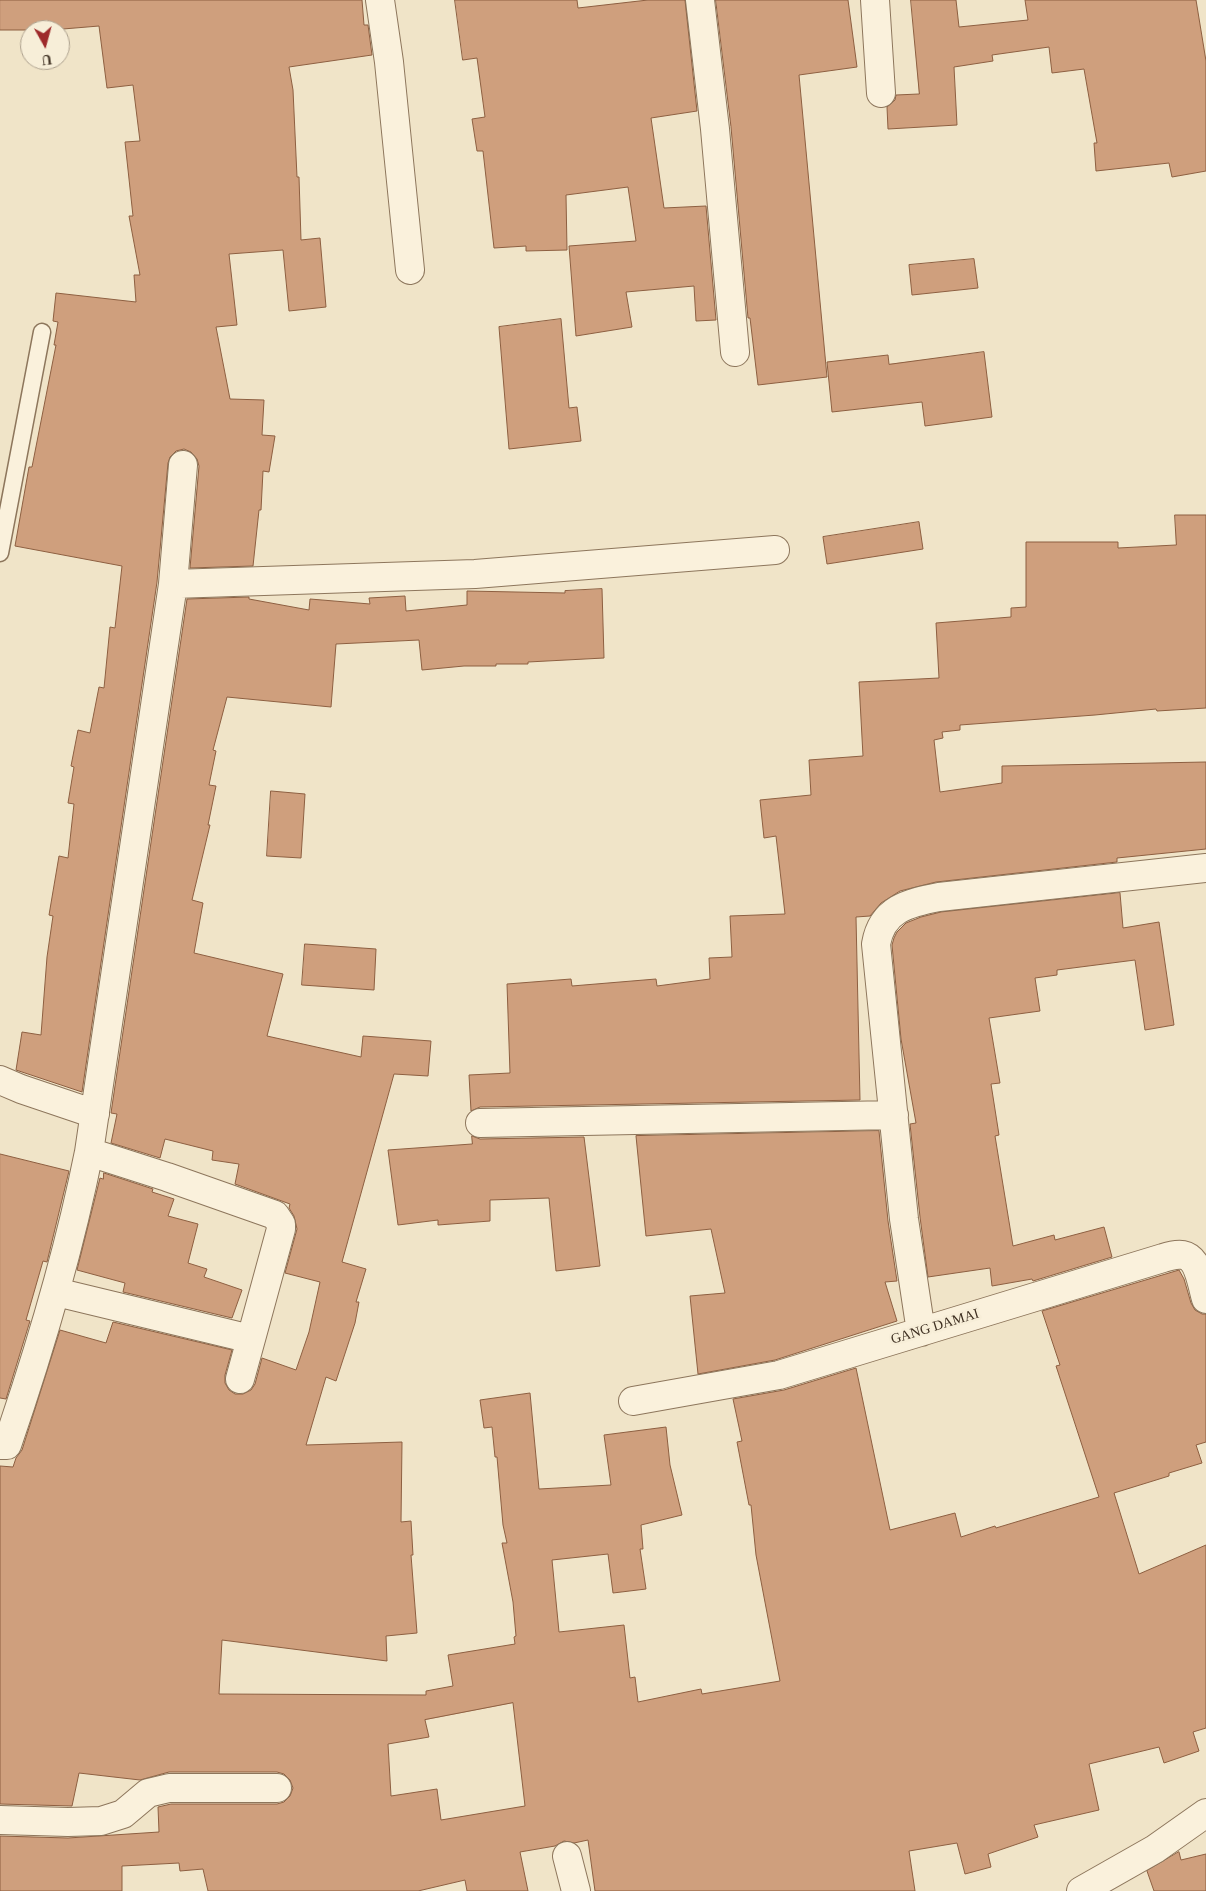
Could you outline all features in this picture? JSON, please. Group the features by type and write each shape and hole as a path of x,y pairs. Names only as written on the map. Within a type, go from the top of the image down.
{"street":[{"path":"380,0 389,62 410,270"},
{"path":"700,0 715,129 735,352"},
{"path":"875,0 882,93"},
{"path":"0,1445 7,1446 56,1292 75,1220 89,1152 173,584 183,465"},
{"path":"173,584 475,574 775,550"},
{"path":"921,1332 904,1220 876,944 878,930 892,913 902,906 939,897 1206,868"},
{"path":"0,1080 95,1114"},
{"path":"480,1123 894,1115"},
{"path":"89,1152 167,1177 274,1216 278,1220 281,1229 240,1379"},
{"name":"GANG DAMAI","path":"632,1401 779,1375 1181,1254 1189,1257 1194,1262 1206,1299"},
{"path":"56,1292 250,1339"},
{"path":"0,1820 101,1821 123,1814 148,1793 169,1788 277,1788"},
{"path":"1080,1891 1155,1849 1206,1812"},
{"path":"567,1856 576,1891"}],"lane":[{"path":"0,553 42,332"}],"building":[{"path":"0,0 362,0 364,25 368,25 372,55 289,67 293,90 301,240 320,238 326,307 289,311 283,250 229,254 237,325 216,327 230,399 264,400 262,435 275,436 269,472 263,471 261,510 259,510 253,566 190,568 199,466 197,459 191,452 184,449 176,451 170,457 168,463 157,582 82,1092 16,1070 22,1032 41,1035 47,957 53,916 49,915 59,856 68,858 74,804 68,803 74,767 71,766 78,730 90,733 99,687 104,688 110,627 115,628 122,566 15,546 29,467 32,467 56,345 54,345 58,322 53,321 56,293 136,302 134,275 140,275 129,216 133,216 125,142 140,141 133,85 107,88 99,26 70,28 70,20 20,20 20,30 0,30"},
{"path":"455,0 577,0 578,8 648,0 685,0 697,111 651,118 664,208 706,206 716,320 696,321 694,286 626,292 632,327 576,336 569,246 636,241 628,187 566,195 567,250 526,251 526,246 494,248 483,151 477,151 472,119 485,117 477,58 463,60"},
{"path":"716,0 848,0 857,67 799,75 827,377 758,385 750,318 748,318 731,127"},
{"path":"911,0 956,0 959,27 1028,20 1025,0 1196,0 1206,61 1206,171 1172,177 1169,163 1096,171 1094,143 1097,143 1084,69 1052,73 1049,47 992,55 993,61 954,67 957,125 888,129 887,107 895,100 896,95 919,94"},
{"path":"974,259 978,288 912,295 909,265"},
{"path":"561,319 569,408 577,407 581,441 509,449 499,327"},
{"path":"984,352 992,417 925,426 922,402 832,412 827,362 888,355 889,364"},
{"path":"1175,515 1206,515 1206,708 1157,711 1156,709 960,725 960,730 942,732 943,738 934,740 940,792 1002,783 1002,766 1206,762 1206,849 1117,858 1117,862 936,882 900,891 881,903 870,916 856,917 860,1100 480,1107 471,1111 469,1075 510,1073 507,984 571,979 572,986 656,979 657,986 710,979 709,958 732,957 730,916 785,914 776,836 764,838 760,800 811,795 809,760 863,756 859,682 939,678 936,623 1011,617 1011,608 1026,607 1026,542 1118,542 1118,548 1176,545"},
{"path":"919,522 923,549 827,564 823,537"},
{"path":"602,589 604,658 422,670 419,640 336,644 331,707 227,697 213,750 216,751 209,785 216,786 208,825 210,825 192,900 203,903 194,953 283,974 267,1036 361,1057 363,1036 431,1041 428,1076 394,1074 342,1262 366,1269 356,1302 359,1302 355,1323 336,1381 326,1377 306,1445 402,1442 401,1522 411,1521 413,1555 411,1555 417,1633 386,1636 387,1661 222,1640 219,1694 426,1695 426,1691 453,1686 448,1655 515,1644 513,1602 502,1543 507,1543 503,1525 497,1457 495,1457 492,1427 484,1428 480,1400 530,1393 539,1489 611,1485 604,1435 666,1427 670,1465 682,1515 641,1525 643,1549 640,1549 646,1589 613,1593 608,1554 552,1560 559,1632 624,1625 630,1678 635,1677 638,1702 701,1689 702,1694 780,1681 756,1555 751,1505 749,1505 737,1442 742,1441 733,1399 784,1390 856,1368 890,1530 955,1513 961,1537 995,1526 996,1528 1099,1497 1056,1366 1060,1365 1042,1311 1179,1270 1195,1310 1206,1314 1206,1442 1196,1445 1202,1463 1169,1473 1169,1476 1114,1493 1139,1574 1206,1545 1206,1728 1193,1732 1199,1751 1164,1763 1159,1747 1089,1764 1099,1810 1034,1825 1038,1837 988,1854 991,1867 965,1874 957,1843 909,1851 915,1891 595,1891 588,1840 574,1843 564,1841 555,1846 520,1852 528,1891 467,1891 465,1880 418,1891 208,1891 203,1869 180,1871 179,1863 122,1866 122,1891 0,1891 0,1836 68,1838 159,1832 158,1807 171,1804 277,1804 284,1802 290,1796 293,1788 290,1780 284,1774 277,1772 169,1772 140,1780 79,1773 72,1806 0,1804 0,1466 13,1467 16,1458 22,1450 60,1330 106,1343 113,1322 232,1350 225,1375 225,1383 229,1390 235,1394 243,1394 251,1390 255,1384 262,1358 296,1370 309,1332 320,1282 285,1273 297,1229 294,1216 289,1208 290,1204 235,1184 239,1164 212,1160 213,1151 165,1139 160,1158 111,1143 117,1114 111,1113 187,599 249,597 249,599 309,610 310,599 370,604 369,598 405,596 406,611 467,605 467,591 565,593 565,591","holes":["513,1703 525,1806 441,1820 437,1789 391,1796 388,1744 429,1737 425,1720"]},
{"path":"271,791 305,794 301,858 267,856"},
{"path":"1120,893 1123,928 1159,922 1174,1025 1145,1030 1135,960 1057,970 1057,975 1035,978 1040,1011 989,1018 1000,1083 991,1084 999,1135 995,1136 1013,1246 1054,1235 1055,1240 1104,1227 1112,1257 1033,1281 1032,1279 992,1286 990,1268 928,1277 910,1124 916,1123 901,1039 892,945 897,932 906,923 941,912"},
{"path":"305,944 376,949 374,990 302,985"},
{"path":"879,1131 888,1221 897,1281 885,1282 897,1321 775,1360 698,1374 690,1296 725,1293 711,1229 646,1236 636,1136"},
{"path":"472,1136 480,1139 584,1137 600,1266 556,1271 549,1198 490,1200 490,1221 438,1225 438,1220 398,1225 388,1150 472,1144"},
{"path":"0,1154 69,1171 47,1262 43,1261 26,1320 30,1321 6,1399 0,1398"},
{"path":"104,1173 153,1189 152,1192 174,1199 168,1216 198,1224 188,1263 207,1269 204,1277 242,1290 232,1318 123,1292 125,1283 77,1270 100,1178 103,1179"},
{"path":"1179,1852 1181,1860 1206,1854 1206,1891 1154,1891 1147,1871"}]}
